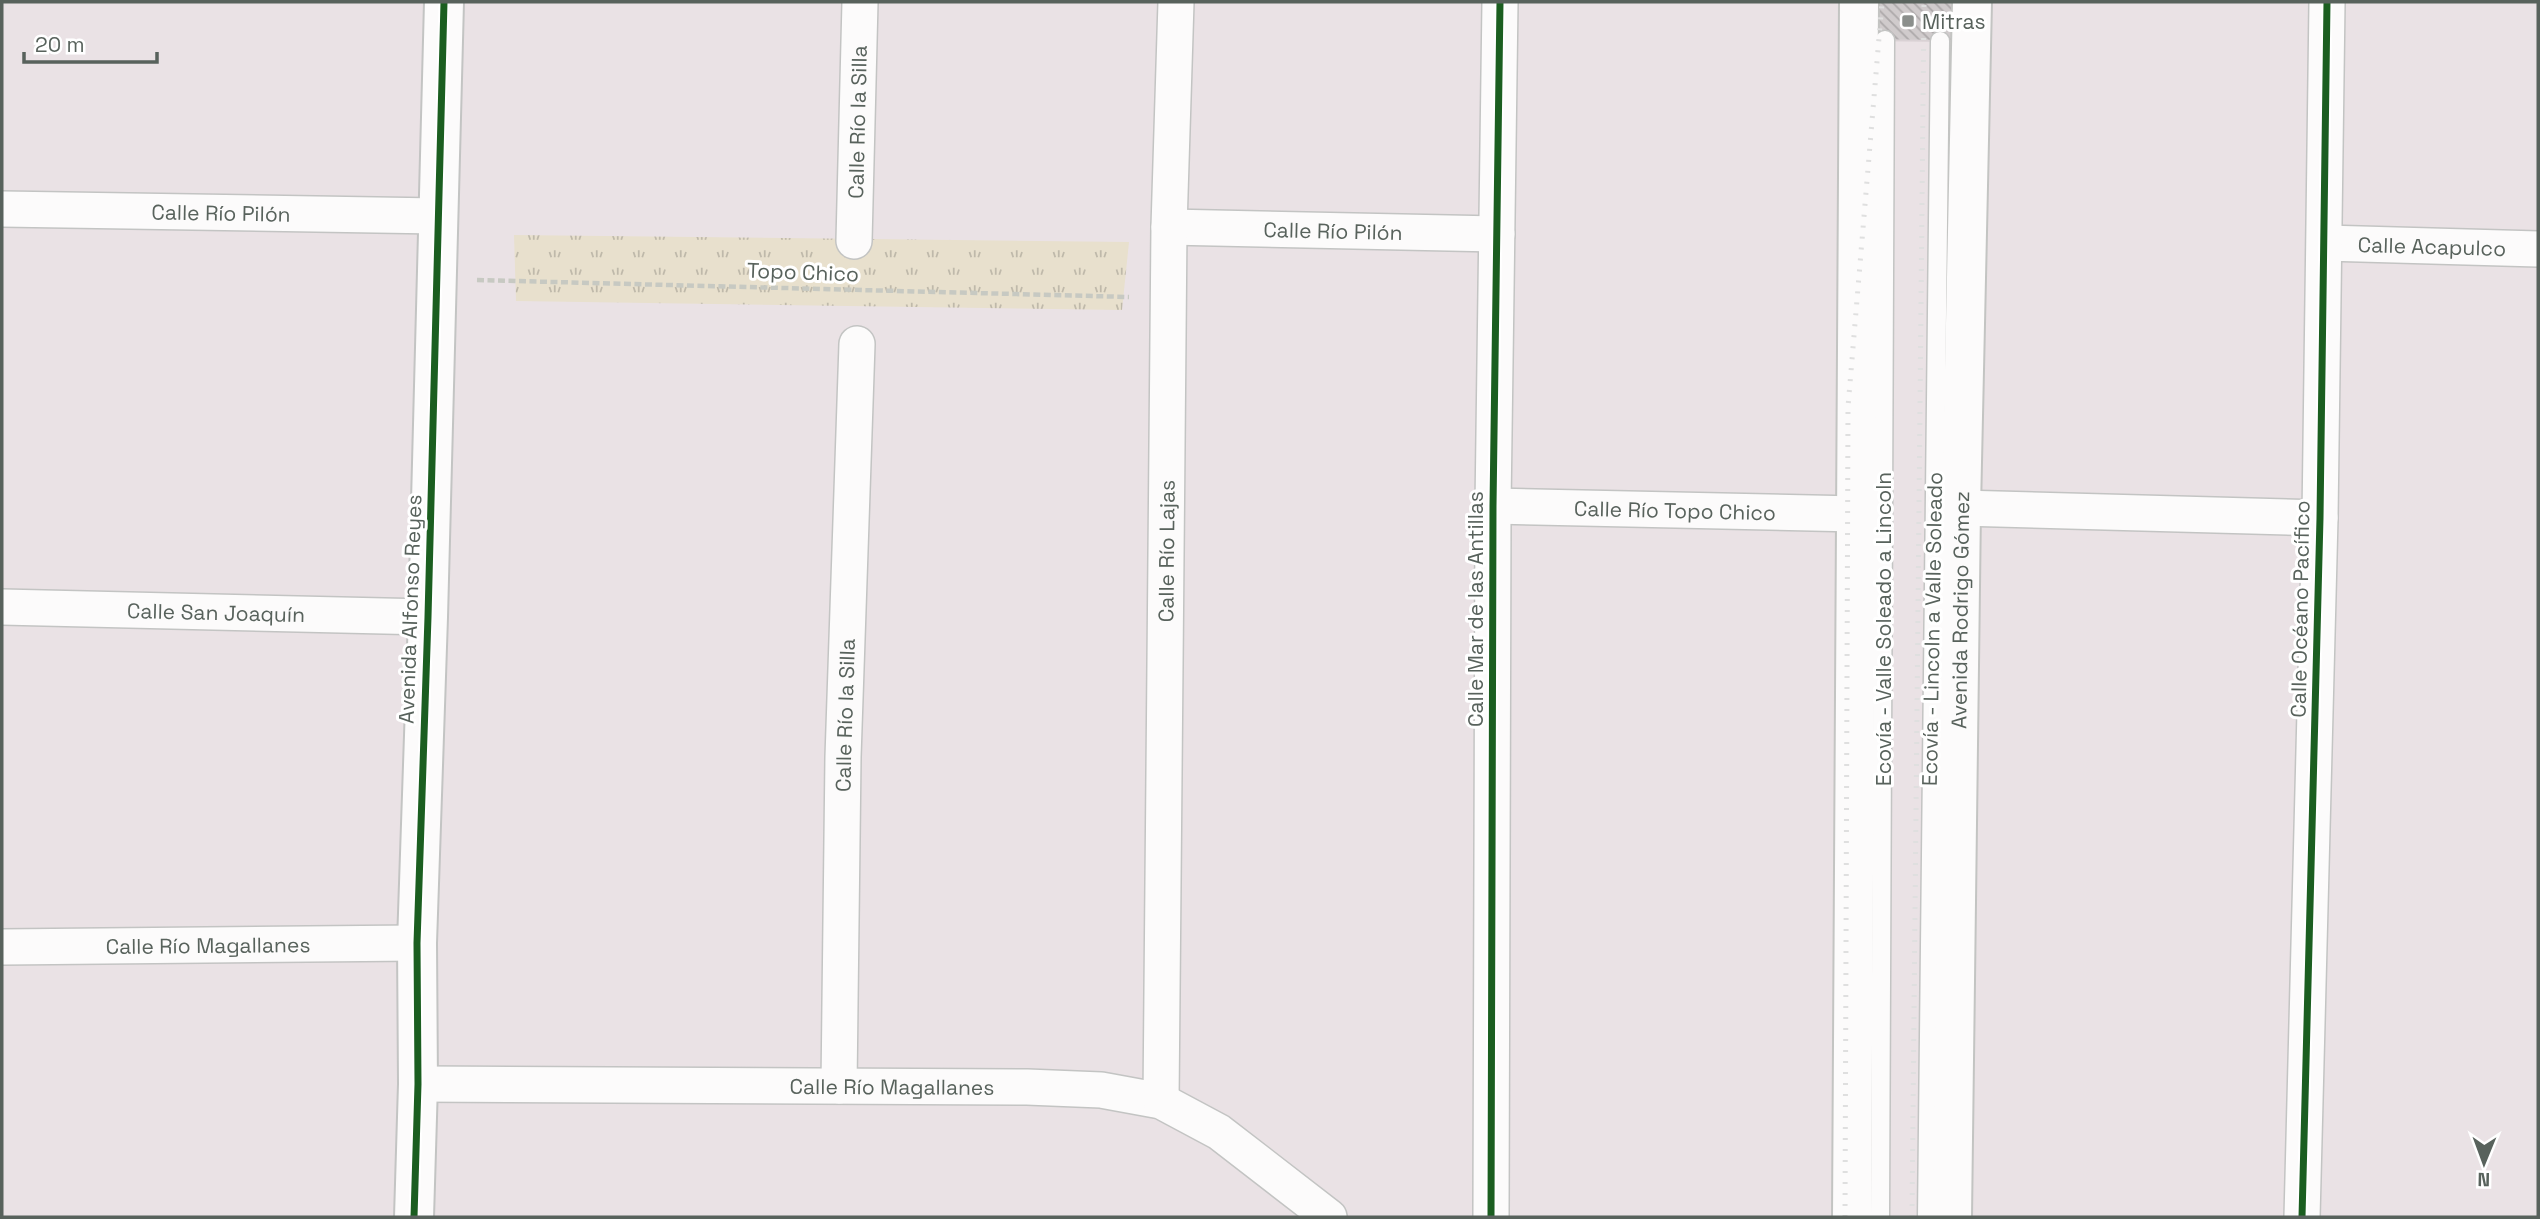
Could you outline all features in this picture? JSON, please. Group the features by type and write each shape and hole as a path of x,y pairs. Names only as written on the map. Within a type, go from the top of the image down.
{"main road":[{"name":"Avenida Alfonso Reyes","path":"414,1217 418,1084 417,943 444,2"},
{"path":"1852,1217 1859,2"},
{"name":"Avenida Rodrigo Gómez","path":"1952,1217 1961,508 1972,2"}],"street":[{"name":"Calle Río la Silla","path":"854,241 860,2"},
{"name":"Calle Río Lajas","path":"1161,1101 1169,227 1176,2"},
{"name":"Calle Mar de las Antillas","path":"1490,1217 1493,506 1500,2"},
{"name":"Calle Océano Pacífico","path":"2302,1217 2320,518 2327,2"},
{"name":"Calle Río Pilón","path":"2,209 438,216"},
{"name":"Calle Río Pilón","path":"1169,227 1497,234"},
{"name":"Calle Acapulco","path":"2325,243 2538,249"},
{"name":"Calle Río la Silla","path":"839,1086 843,757 857,344"},
{"name":"Calle Río Topo Chico","path":"1493,506 1857,514"},
{"path":"1961,508 2320,518"},
{"name":"Calle San Joaquín","path":"2,607 428,617"},
{"name":"Calle Río Magallanes","path":"2,947 417,943"},
{"name":"Calle Río Magallanes","path":"418,1084 1101,1090 1161,1101 1219,1132 1329,1217"}],"lane":[{"name":"Ecovía - Valle Soleado a Lincoln","path":"1880,1217 1885,40"},
{"name":"Ecovía - Lincoln a Valle Soleado","path":"1927,1217 1940,41"}],"green space":[{"path":"514,235 1129,242 1122,310 516,301"}],"building":[{"name":"Mitras","path":"1861,2 1955,2 1954,41 1860,40"}],"railway":[{"path":"1845,1217 1848,407 1882,2"},
{"path":"1912,1217 1924,2"}],"cycle path":[{"path":"414,1217 418,1084 417,943 444,2"},
{"path":"1491,1217 1493,506 1500,2"},
{"path":"2302,1217 2320,518 2327,2"}],"place":[{"name":"Mitras","path":"1908,21"}]}
